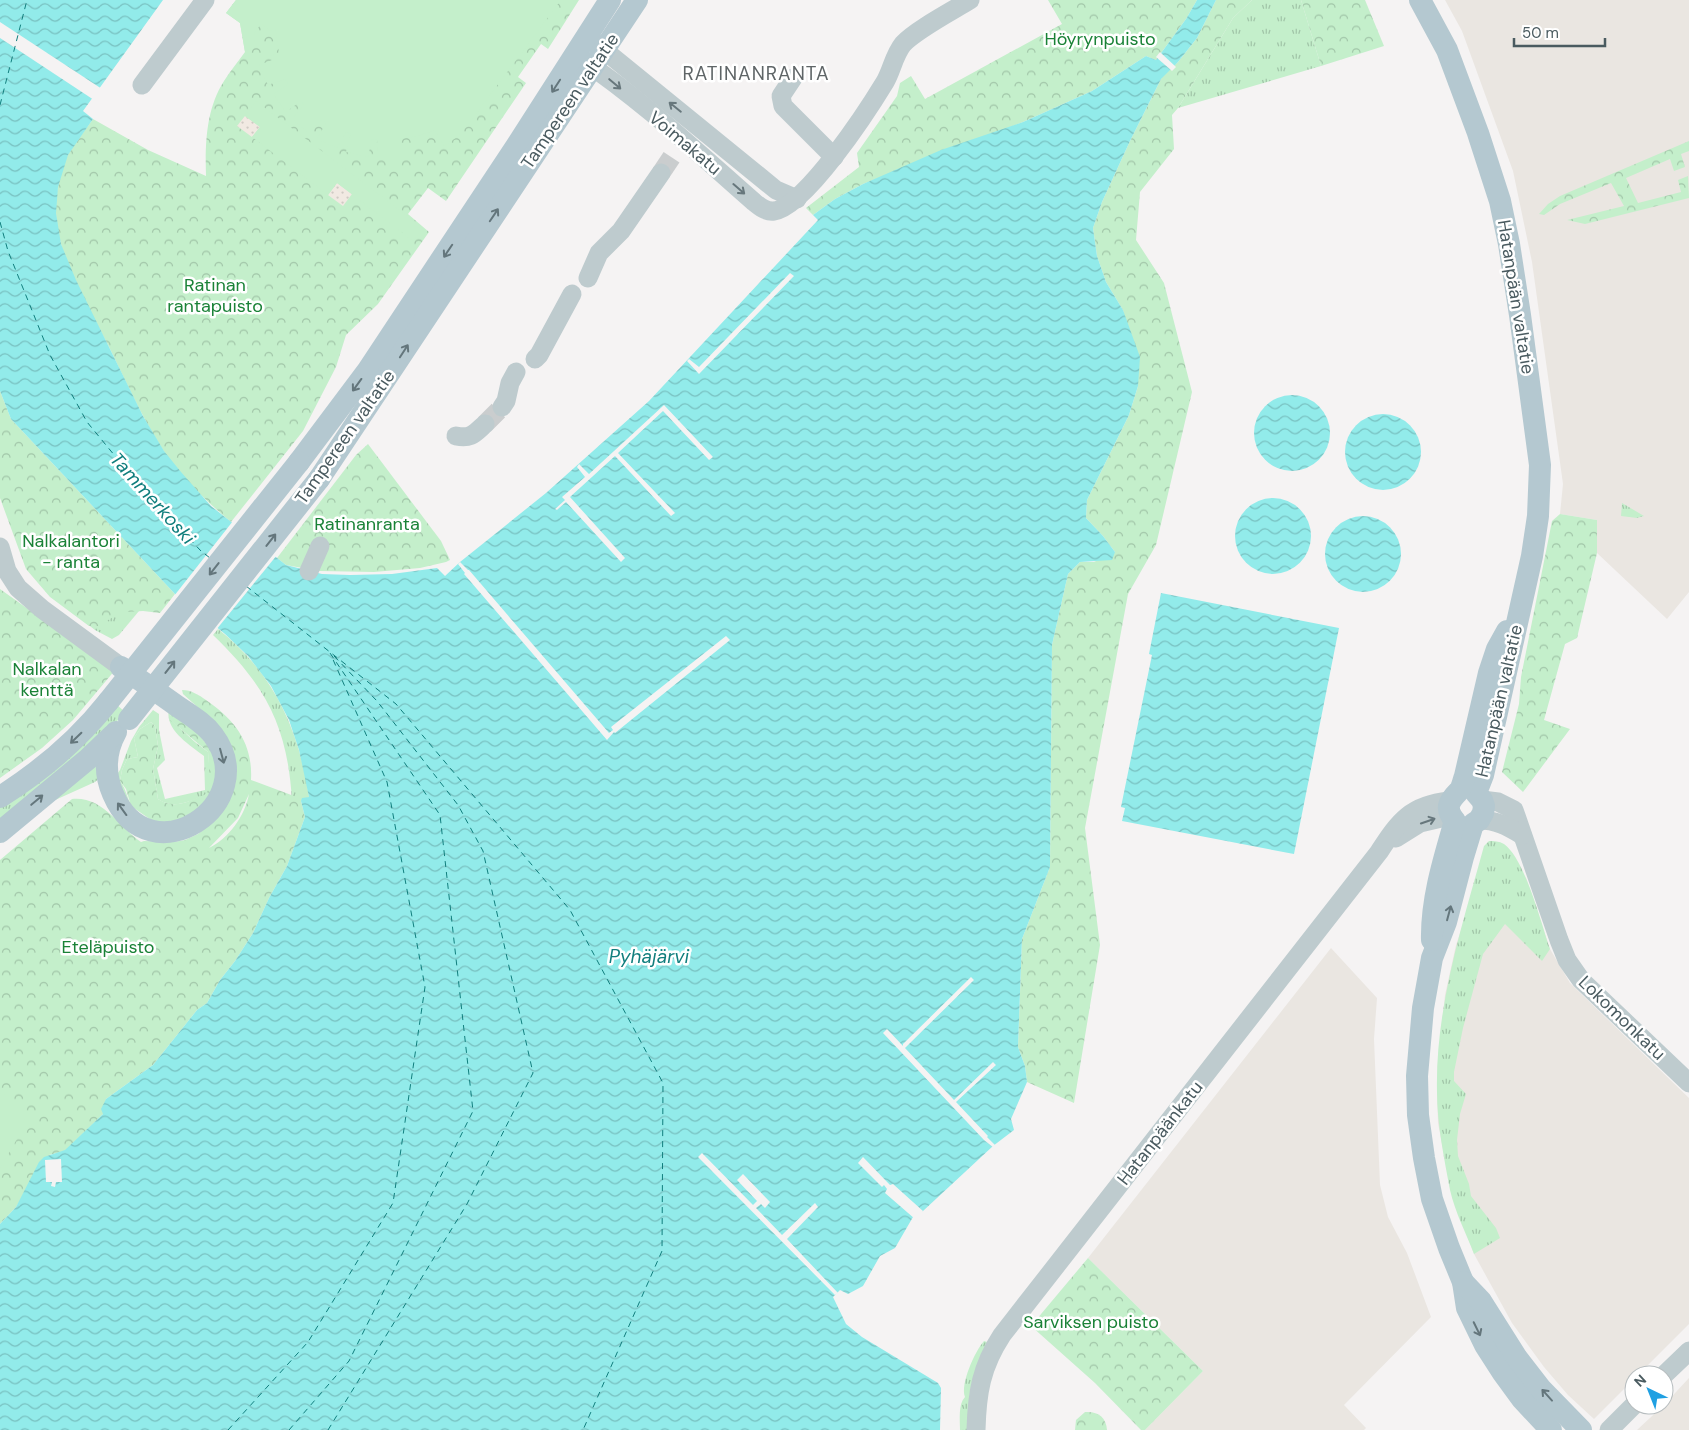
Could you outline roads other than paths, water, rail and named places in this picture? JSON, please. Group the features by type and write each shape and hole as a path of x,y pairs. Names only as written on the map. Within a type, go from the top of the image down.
{"main road":[{"name":"Tampereen valtatie","path":"0,832 88,759 122,726 319,479 473,246 590,52 610,0"},
{"name":"Tampereen valtatie","path":"0,797 60,754 84,731 108,702 299,462 368,370 590,52 637,0"},
{"name":"Hatanpään valtatie","path":"1420,0 1447,50 1500,201 1509,244 1540,466 1538,516 1521,608 1483,775 1465,808 1446,922 1432,958 1419,1044 1417,1076 1418,1115 1432,1199 1463,1282 1467,1308 1485,1345 1522,1399 1551,1430"},
{"path":"121,667 201,723 216,740 224,759 225,772 223,787 214,807 198,822 180,830 155,832 132,822 117,803 108,778 108,754 122,726"},
{"name":"Hatanpään valtatie","path":"1463,1282 1481,1301 1517,1358 1541,1389 1581,1430"}],"street":[{"path":"142,84 204,0"},
{"name":"Voimakatu","path":"590,52 680,147 763,209 774,211 782,209 797,199 834,156 885,81 902,45 912,36 970,0"},
{"name":"Voimakatu","path":"590,52 697,125 776,190 797,199"},
{"path":"793,78 781,96 783,106 834,156"},
{"path":"680,147 697,125"},
{"path":"588,278 599,253 621,231 661,173"},
{"path":"535,359 572,294"},
{"path":"502,407 516,372"},
{"path":"456,436 465,438 472,436 486,424"},
{"path":"309,571 320,546"},
{"path":"2,560 11,578 23,593 121,667"},
{"name":"Hatanpäänkatu","path":"976,1430 977,1400 981,1379 991,1354 1002,1335 1379,852 1399,822 1412,812 1430,804 1465,808"},
{"name":"Lokomonkatu","path":"1465,808 1502,823 1522,835 1559,940 1574,970 1581,980 1689,1083"},
{"path":"1674,1365 1689,1350"},
{"path":"1610,1430 1624,1415"}],"water":[{"name":"Pyhäjärvi","path":"0,0 163,0 83,111 93,119 68,155 58,187 56,213 61,244 76,280 143,416 164,451 211,506 286,565 322,574 350,575 392,574 437,568 445,576 546,493 649,401 818,220 813,215 835,199 863,184 941,150 1023,122 1092,91 1146,56 1156,60 1186,19 1197,0 1216,0 1197,38 1178,62 1161,79 1102,202 1093,228 1097,256 1106,282 1123,310 1140,357 1138,386 1129,415 1087,500 1086,518 1115,552 1112,560 1080,562 1068,574 1052,645 1050,867 1022,939 1018,1047 1025,1066 1027,1082 1011,1119 1014,1130 993,1146 923,1211 913,1217 895,1248 880,1256 863,1286 848,1294 840,1290 833,1297 846,1324 862,1337 938,1383 941,1388 940,1430 0,1430 0,1224 16,1207 39,1162 44,1157 65,1150 103,1114 101,1109 106,1099 153,1065 197,1010 207,1003 220,980 253,933 269,898 287,866 305,817 301,801 302,798 309,797 299,750 289,720 271,686 248,656 225,634 175,594 11,419 0,391"},
{"path":"1292,395 1307,398 1319,406 1327,418 1330,433 1327,448 1319,460 1307,468 1292,471 1277,468 1265,460 1257,448 1254,433 1257,418 1265,406 1277,398"},
{"path":"1383,414 1398,417 1410,425 1418,437 1421,452 1418,467 1410,479 1398,487 1383,490 1368,487 1356,479 1348,467 1345,452 1348,437 1356,425 1368,417"},
{"path":"1273,498 1288,501 1300,509 1308,521 1311,536 1308,551 1300,563 1288,571 1273,574 1258,571 1246,563 1238,551 1235,536 1238,521 1246,509 1258,501"},
{"path":"1363,516 1378,519 1390,527 1398,539 1401,554 1398,569 1390,581 1378,589 1363,592 1348,589 1336,581 1328,569 1325,554 1328,539 1336,527 1348,519"},
{"path":"1161,593 1339,628 1294,854 1122,821 1125,808 1121,807 1152,655 1149,654"}],"tunnel":[{"path":"661,173 675,152"},
{"path":"485,424 502,407"}],"district":[{"name":"RATINANRANTA","path":"756,73"}],"park label":[{"name":"Höyrynpuisto","path":"1100,39"},
{"name":"Ratinan rantapuisto","path":"215,295"},
{"name":"Ratinanranta","path":"367,524"},
{"name":"Nalkalantori - ranta","path":"71,551"},
{"name":"Nalkalan kenttä","path":"47,680"},
{"name":"Eteläpuisto","path":"108,947"},
{"name":"Sarviksen puisto","path":"1091,1322"}],"water label":[{"name":"Tammerkoski","path":"153,498"}]}
